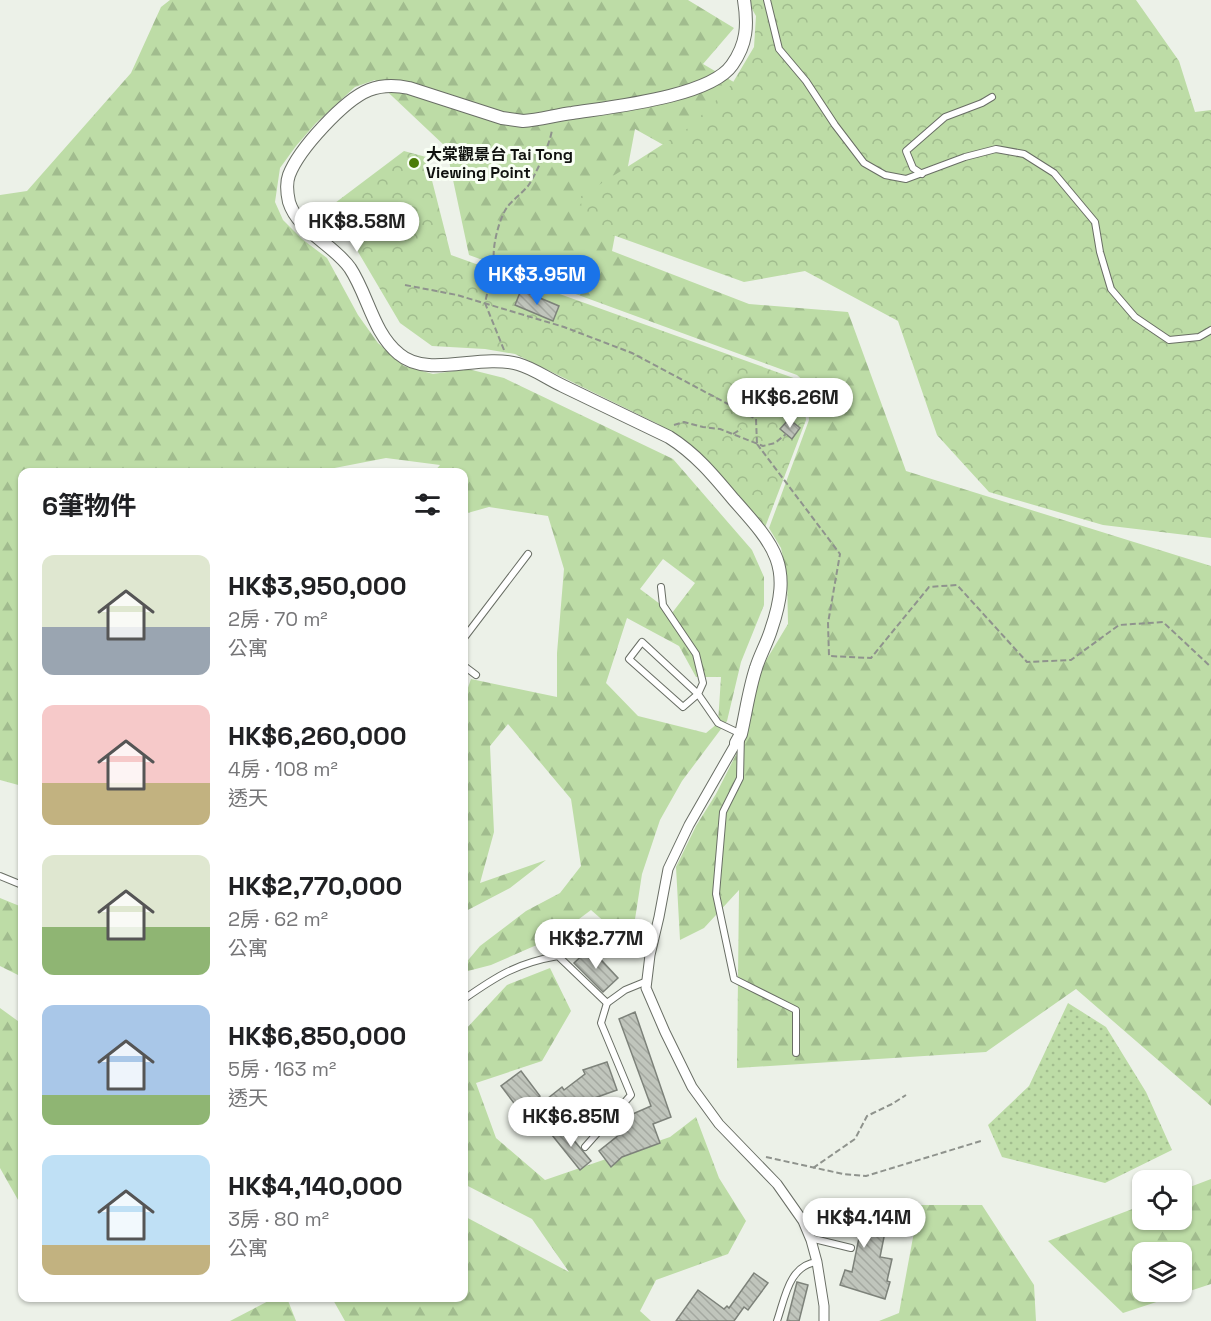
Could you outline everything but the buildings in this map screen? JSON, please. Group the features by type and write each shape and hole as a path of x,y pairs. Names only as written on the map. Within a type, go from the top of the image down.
{"street":[{"path":"744,0 747,22 745,40 731,67 716,80 666,98 529,121 512,120 409,88 378,87 355,98 328,122 303,153 288,178 288,195 296,215 350,268 383,336 400,356 412,363 430,366 485,360 518,364 669,437 687,448 753,520 772,547 782,574 780,600 771,631 756,667 738,739 688,825 668,869 650,955 646,988 692,1087 719,1124 777,1184 798,1214 810,1238 817,1262 824,1321"}],"lane":[{"path":"767,0 779,49 806,81 864,163 885,175 906,179 965,157 996,149 1024,154 1054,173 1095,222 1100,252 1111,289 1135,317 1169,340 1199,337 1211,330"},
{"path":"922,174 913,168 906,152 945,117 992,97"},
{"path":"468,633 528,554"},
{"path":"661,587 663,605 696,654 703,682 698,694 683,707 629,659 642,642 698,694 718,723 738,739 740,778 723,812 716,894 734,979 796,1010 796,1053"},
{"path":"468,669 476,675"},
{"path":"0,876 18,883"},
{"path":"468,996 502,973 536,960 558,956 607,1004"},
{"path":"585,1147 631,1095 601,1023 607,1004 626,990 647,981"},
{"path":"810,1238 851,1248"},
{"path":"777,1321 796,1271 809,1263 817,1262"}],"path":[{"path":"507,363 485,303 496,268 493,263 493,247 506,208 529,185 550,144 555,115"},
{"path":"405,285 457,295 564,327 632,353 756,419 757,444 840,554 828,623 829,656 871,658 929,587 957,585 1027,662 1071,660 1119,625 1163,622 1211,667"},
{"path":"667,429 684,422 720,429 763,446 768,446 786,434"},
{"path":"733,434 741,429"},
{"path":"813,1168 855,1139 867,1116 906,1095"},
{"path":"746,1152 813,1168 866,1176 981,1141"}],"green space":[{"path":"170,0 688,0 734,28 703,64 819,132 812,228 635,129 612,251 749,304 848,312 906,471 1211,566 1211,1106 1076,989 986,1052 737,1068 739,890 704,928 680,940 676,867 746,735 762,667 788,624 787,576 781,548 769,528 809,420 806,383 797,375 469,255 446,147 375,80 355,87 316,123 296,146 280,168 275,202 283,220 302,239 327,258 358,315 378,343 404,366 433,374 468,369 504,378 673,459 752,550 764,577 764,605 741,662 727,721 682,781 660,820 642,874 631,945 591,910 555,937 491,965 468,971 468,960 480,946 526,911 560,893 581,866 571,799 508,724 490,746 494,832 480,883 546,860 510,888 468,910 468,688 471,679 557,697 557,653 564,569 548,516 489,507 468,513 468,468 437,468 440,465 386,458 335,468 18,468 18,785 0,780 0,195 27,191 131,73 161,7","holes":["663,559 695,583 672,613 640,589","627,618 679,646 696,677 721,677 718,723 706,733 638,716 606,683"]},
{"path":"747,0 1136,0 1179,61 1195,112 1211,110 1211,538 1103,525 989,492 937,435 898,321 805,271 744,282 585,225 580,197 690,127 732,84 754,47 756,16"},
{"path":"404,151 426,157 451,255 802,381 806,420 764,530 691,448 658,424 515,354 485,349 432,346 400,323 331,206"},
{"path":"0,898 18,905 18,975 0,966"},
{"path":"550,968 571,1011 542,1061 476,1083 496,1138 545,1180 670,1137 696,1117 719,1178 746,1221 728,1254 656,1280 640,1311 651,1321 345,1321 334,1302 468,1302 468,1218 569,1272 532,1219 468,1186 468,1027 507,985"},
{"path":"1068,1003 1106,1027 1146,1092 1172,1150 1105,1183 1002,1157 988,1125 1029,1086"},
{"path":"0,1008 18,1021 18,1200 0,1168"},
{"path":"1211,1179 1211,1284 1192,1290 1192,1242 1132,1242 1132,1302 1156,1302 1123,1313 1048,1241 1132,1209 1132,1230 1192,1230 1192,1186"},
{"path":"919,1205 982,1205 1034,1285 1036,1321 879,1321 899,1313"},
{"path":"266,1302 289,1302 296,1321 230,1321"}],"place":[{"name":"大棠觀景台 Tai Tong Viewing Point","path":"414,163"}]}
